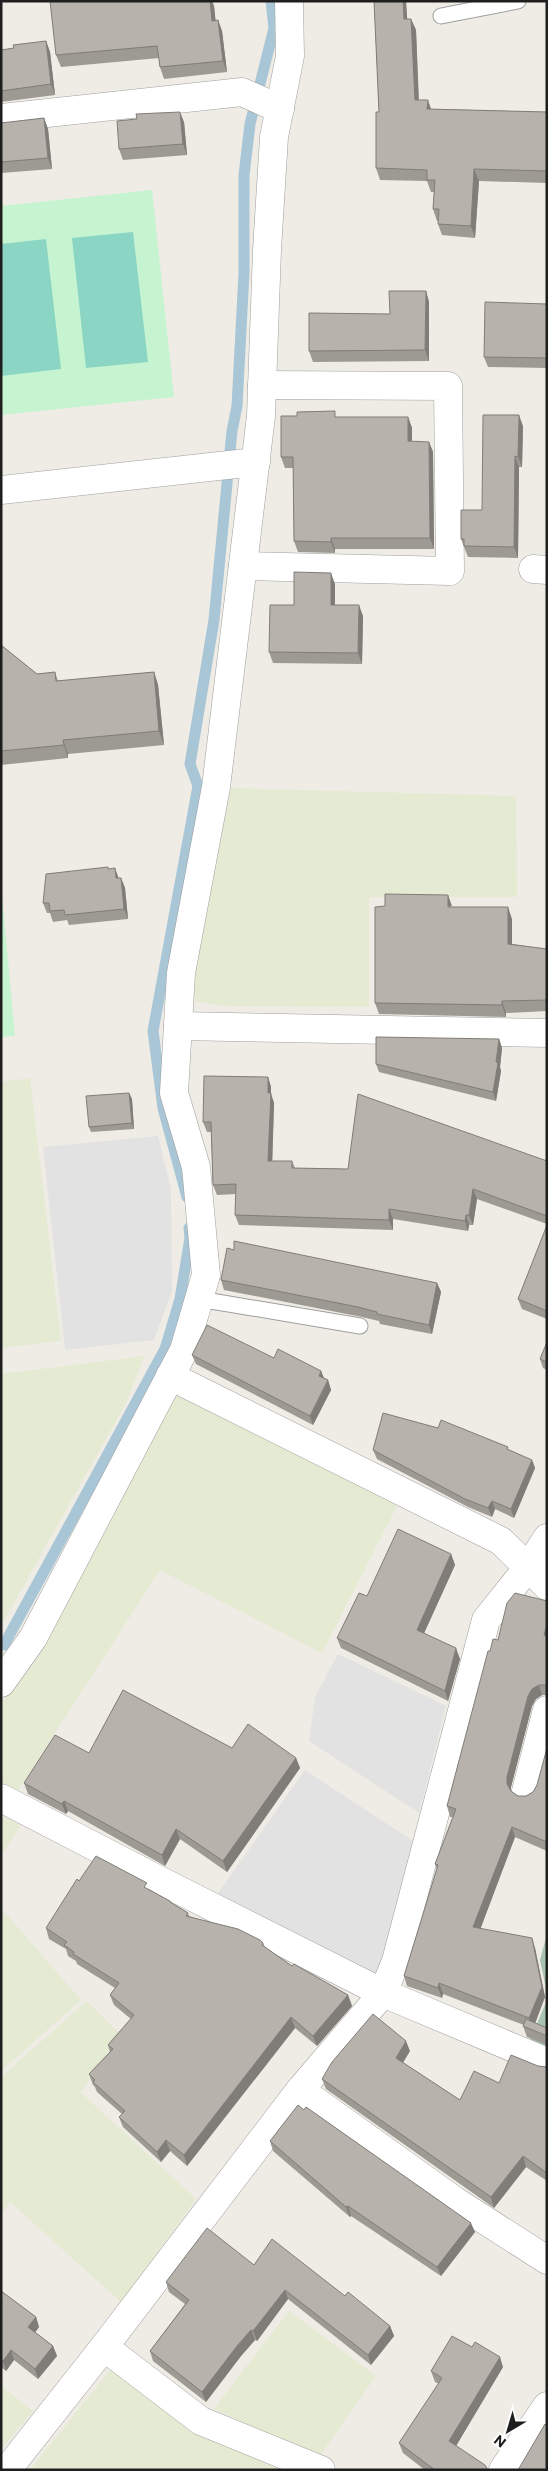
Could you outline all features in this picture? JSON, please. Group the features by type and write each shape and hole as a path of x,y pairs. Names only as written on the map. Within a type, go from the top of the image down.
{"street":[{"path":"1,1683 32,1638 184,1350 206,1275 196,1167 174,1093 181,973 216,787 256,462 262,385 266,250 274,138 290,56 289,1"},
{"path":"1,118 242,92 280,109"},
{"path":"243,566 450,572 448,386 262,385"},
{"path":"1,490 256,462"},
{"path":"178,1026 547,1032"},
{"path":"170,1376 501,1541 547,1586"},
{"path":"6,2470 104,2347 300,2090 383,1993 396,1961 486,1620 547,1538"},
{"path":"526,1791 547,1710"},
{"path":"1,1798 383,1993 547,2062"},
{"path":"300,2090 455,2201 547,2260"},
{"path":"104,2347 201,2421 321,2470"},
{"path":"503,2470 547,2406"}],"lane":[{"path":"440,16 518,1"},
{"path":"199,1299 360,1326"}],"green space":[{"path":"152,190 174,397 1,415 1,206"},
{"path":"231,788 516,796 517,897 369,897 369,1007 227,1006 189,1000"},
{"path":"1,885 15,1036 1,1037"},
{"path":"30,1078 61,1341 1,1348 1,1082"},
{"path":"144,1356 126,1403 1,1626 1,1374"},
{"path":"175,1385 400,1500 322,1653 160,1570 17,1792 1,1783 1,1703 16,1686 42,1643"},
{"path":"1,1815 21,1825 1,1855"},
{"path":"1,1908 81,2000 1,2071"},
{"path":"547,1934 547,1993 540,1960"},
{"path":"547,2000 547,2047 530,2040"},
{"path":"87,2001 124,2038 80,2092 196,2199 121,2302 10,2202 1,2214 1,2077"},
{"path":"289,2311 376,2376 319,2457 214,2409"},
{"path":"115,2364 302,2470 30,2470"},
{"path":"1,2386 33,2411 1,2449"}],"shaded area":[{"path":"133,232 148,362 86,368 72,238"},
{"path":"46,239 61,369 1,376 1,244"},
{"path":"158,1136 171,1189 172,1291 154,1340 65,1350 43,1147"},
{"path":"338,1654 446,1706 419,1813 309,1741 315,1697"},
{"path":"305,1770 413,1841 381,1980 214,1899"}],"building":[{"path":"50,1 210,1 212,21 218,20 223,61 160,67 157,46 56,55"},
{"path":"374,1 403,1 404,19 411,19 415,100 428,100 427,109 547,112 547,171 474,169 471,226 438,224 439,209 433,209 435,180 427,180 427,170 376,168 376,112 379,112"},
{"path":"46,41 51,84 1,91 1,50 14,48 13,45"},
{"path":"180,112 183,144 119,149 117,121 137,119 136,114"},
{"path":"44,118 48,158 1,162 1,123"},
{"path":"389,291 426,291 425,350 309,351 309,313 390,314"},
{"path":"485,302 547,304 547,358 484,357"},
{"path":"335,411 335,417 408,417 408,441 429,442 430,538 331,538 331,542 294,541 293,457 281,457 281,416 297,416 297,412"},
{"path":"483,415 519,415 518,457 515,456 514,547 464,546 464,539 461,539 461,510 482,510"},
{"path":"294,572 331,573 331,605 359,605 358,653 269,652 270,605 294,605"},
{"path":"1,645 37,674 55,672 56,681 154,672 159,731 63,740 64,745 1,751"},
{"path":"108,867 108,869 115,868 116,878 121,878 124,909 65,915 64,910 50,911 49,903 43,903 46,874"},
{"path":"385,894 448,895 448,907 508,907 508,944 547,949 547,1000 502,1001 502,1005 375,1003 375,907 385,906"},
{"path":"376,1037 499,1039 496,1062 498,1063 493,1092 376,1064"},
{"path":"204,1076 268,1077 268,1093 271,1093 268,1161 292,1161 292,1168 348,1169 358,1094 547,1161 547,1216 473,1189 469,1215 466,1215 465,1221 389,1209 389,1220 235,1215 236,1184 213,1185 211,1122 203,1122"},
{"path":"129,1093 132,1123 89,1127 86,1096"},
{"path":"547,1225 547,1311 518,1299"},
{"path":"234,1241 437,1283 429,1325 377,1314 377,1312 358,1307 221,1280 227,1248 234,1250"},
{"path":"207,1325 274,1358 278,1349 321,1371 319,1376 328,1380 310,1416 192,1355"},
{"path":"547,1342 547,1362 540,1359"},
{"path":"383,1413 438,1428 441,1420 508,1447 507,1449 532,1460 511,1509 492,1501 488,1508 465,1499 373,1450"},
{"path":"398,1529 451,1554 417,1630 456,1648 445,1691 337,1638 359,1593 367,1596"},
{"path":"515,1593 547,1601 547,1624 544,1635 547,1636 547,1685 539,1685 532,1689 528,1696 507,1777 507,1784 511,1791 518,1796 526,1796 533,1792 537,1785 547,1748 547,1842 512,1827 473,1927 532,1938 542,1987 529,2018 439,1983 438,1988 404,1976 438,1865 435,1864 456,1809 447,1806 488,1651 490,1651 493,1639 498,1640 507,1603"},
{"path":"123,1690 232,1748 248,1724 296,1758 223,1861 176,1829 162,1855 64,1801 62,1804 24,1783 55,1735 89,1753"},
{"path":"96,1856 147,1883 144,1887 188,1913 186,1916 238,1929 260,1940 263,1943 262,1945 292,1966 294,1964 348,1995 313,2036 291,2017 184,2155 166,2140 157,2152 119,2117 125,2111 93,2082 95,2080 89,2074 113,2049 108,2045 134,2015 110,1995 119,1983 73,1954 74,1952 64,1945 67,1942 46,1928 77,1879 79,1881"},
{"path":"373,2014 406,2041 396,2058 460,2100 474,2071 499,2083 511,2055 538,2066 547,2067 547,2173 523,2156 491,2197 322,2079 332,2062"},
{"path":"526,2019 547,2028 547,2036 523,2026"},
{"path":"298,2105 304,2110 306,2107 471,2223 437,2267 348,2206 346,2207 270,2141"},
{"path":"207,2228 254,2265 272,2239 345,2296 348,2292 390,2326 368,2355 285,2290 253,2331 251,2330 237,2346 202,2392 150,2351 189,2300 166,2282"},
{"path":"1,2291 36,2317 28,2327 53,2346 35,2369 11,2350 3,2361 1,2360"},
{"path":"452,2336 472,2347 475,2342 500,2357 449,2441 485,2465 488,2470 435,2470 399,2443 442,2378 431,2371"},
{"path":"545,2424 547,2425 547,2470 518,2470"}],"waterway":[{"path":"187,1197 163,1108 153,1031 198,786 190,764 214,620 232,431 237,406 244,273 244,175 250,124 274,28 271,1"},
{"path":"4,1645 165,1349 180,1299 190,1238 189,1228"}]}
